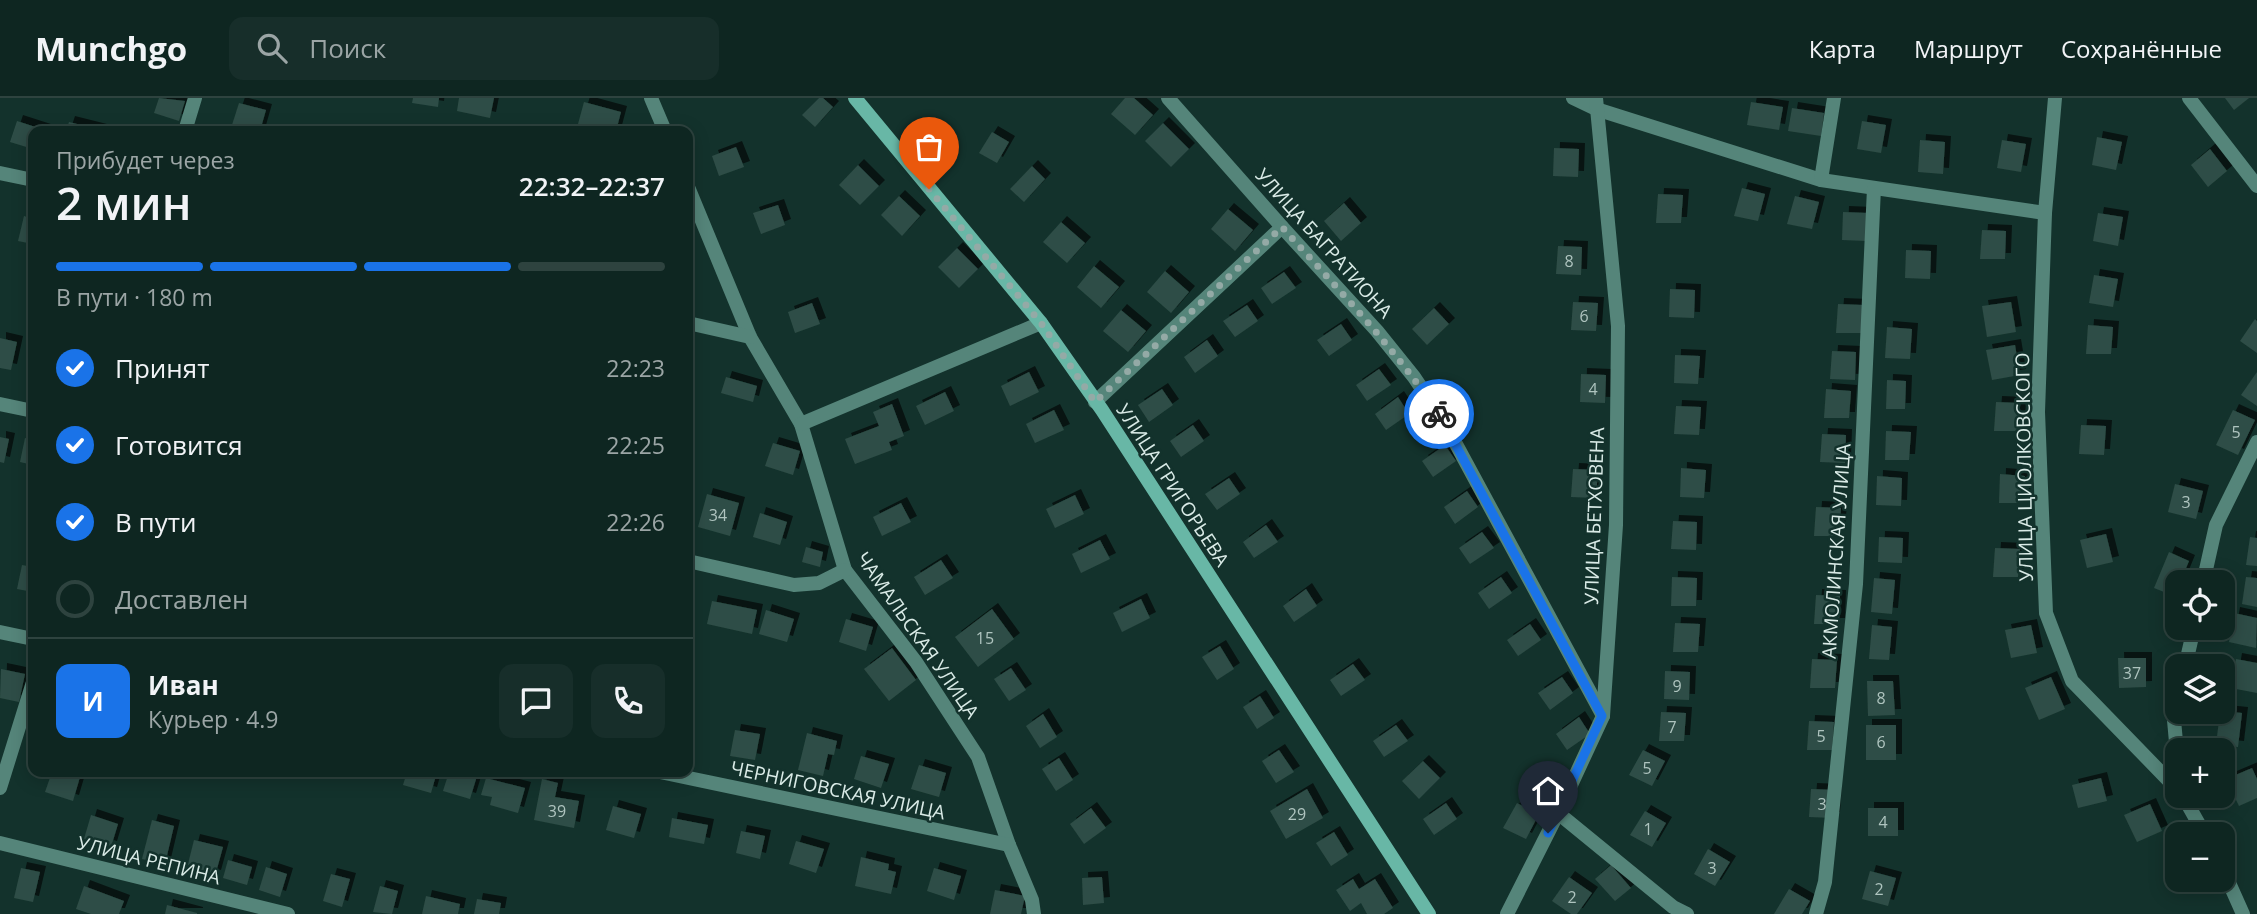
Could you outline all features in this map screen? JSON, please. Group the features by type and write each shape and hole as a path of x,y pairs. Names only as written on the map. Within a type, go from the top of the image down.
{"main road":[{"name":"УЛИЦА ГРИГОРЬЕВА","path":"855,98 1041,323 1429,914"}],"street":[{"path":"187,126 195,98"},
{"path":"651,98 663,126"},
{"name":"УЛИЦА БАГРАТИОНА","path":"1168,98 1377,331 1414,377 1443,420 1602,716"},
{"path":"1573,98 1596,103 1821,180 2045,213"},
{"path":"1821,180 1834,98"},
{"name":"УЛИЦА ЦИОЛКОВСКОГО","path":"2055,98 2045,213 2038,412 2046,613 2072,681 2165,777"},
{"path":"2189,98 2257,186"},
{"name":"УЛИЦА БЕТХОВЕНА","path":"1507,914 1558,813 1602,716 1616,525 1618,326 1596,103"},
{"path":"0,173 28,179"},
{"name":"АКМОЛИНСКАЯ УЛИЦА","path":"1816,914 1825,882 1856,584 1874,188"},
{"name":"ЧАМАЛЬСКАЯ УЛИЦА","path":"693,199 750,337 802,424 845,570 916,662 978,757 1032,900 1034,914"},
{"path":"1095,402 1282,227"},
{"path":"802,424 1041,323"},
{"path":"693,324 750,337"},
{"path":"0,404 28,410"},
{"path":"2206,570 2216,525 2257,442"},
{"path":"693,562 794,585 819,583 845,570"},
{"path":"0,632 28,638"},
{"path":"0,788 28,698"},
{"name":"ЧЕРНИГОВСКАЯ УЛИЦА","path":"684,777 1009,845"},
{"path":"1558,813 1672,907 1686,914"},
{"name":"УЛИЦА РЕПИНА","path":"0,843 288,914"},
{"path":"2233,892 2243,914"}],"building":[{"path":"159,98 185,101 179,121 154,113"},
{"path":"413,98 439,98 438,107 412,103"},
{"path":"459,98 494,98 490,118 457,111"},
{"path":"819,98 823,98 833,107 815,127 802,115"},
{"path":"1125,98 1134,98 1153,115 1135,135 1111,114"},
{"path":"2225,98 2249,98 2234,110"},
{"path":"584,102 621,112 617,126 578,124"},
{"path":"1751,102 1783,107 1779,130 1747,125"},
{"path":"239,103 266,110 261,126 232,125"},
{"path":"1792,108 1824,113 1821,136 1788,131"},
{"path":"17,121 32,126 28,126 28,147 10,142"},
{"path":"1862,121 1886,125 1881,153 1857,149"},
{"path":"69,122 85,126 68,126"},
{"path":"1163,123 1189,149 1171,167 1145,141"},
{"path":"992,132 1009,142 997,163 979,153"},
{"path":"2097,137 2122,142 2116,170 2092,165"},
{"path":"1920,140 1945,142 1943,174 1918,172"},
{"path":"2002,140 2026,144 2021,172 1997,168"},
{"path":"736,147 744,167 719,176 712,156"},
{"path":"1554,148 1579,149 1578,177 1553,176"},
{"path":"2210,149 2227,171 2208,187 2191,165"},
{"path":"858,165 879,186 860,205 839,185"},
{"path":"1032,166 1045,179 1024,202 1010,189"},
{"path":"1742,188 1765,194 1758,221 1734,216"},
{"path":"1658,194 1683,195 1681,223 1656,223"},
{"path":"899,196 920,216 902,236 881,215"},
{"path":"1795,196 1819,202 1812,229 1787,224"},
{"path":"1344,203 1361,223 1341,241 1324,221"},
{"path":"778,205 785,225 761,234 753,213"},
{"path":"1228,209 1253,230 1235,251 1211,229"},
{"path":"1843,212 1868,213 1867,241 1842,240"},
{"path":"2098,213 2123,217 2118,246 2093,241"},
{"path":"24,216 28,217 28,243 18,241"},
{"path":"1061,222 1085,243 1067,263 1043,242"},
{"path":"1982,230 2006,231 2005,259 1980,259"},
{"path":"1558,246 1582,247 1581,275 1556,274"},
{"path":"957,248 978,269 959,288 938,267"},
{"path":"1906,250 1931,251 1930,279 1905,278"},
{"path":"1094,266 1119,287 1101,308 1077,287"},
{"path":"1165,271 1189,292 1171,313 1147,292"},
{"path":"1284,272 1296,288 1272,304 1261,288"},
{"path":"2094,275 2118,279 2113,307 2089,303"},
{"path":"1670,289 1695,290 1694,318 1669,317"},
{"path":"1573,302 1598,303 1596,331 1571,330"},
{"path":"2011,302 2016,332 1987,337 1982,306"},
{"path":"812,303 820,324 795,333 788,312"},
{"path":"1838,304 1863,305 1861,333 1836,333"},
{"path":"1247,305 1258,321 1235,337 1223,321"},
{"path":"1434,308 1449,324 1427,345 1412,329"},
{"path":"1121,310 1146,331 1128,352 1103,331"},
{"path":"2255,319 2257,321 2257,353 2240,341"},
{"path":"1341,324 1352,340 1329,356 1317,340"},
{"path":"2088,325 2113,327 2111,354 2086,354"},
{"path":"1887,327 1912,329 1910,359 1885,358"},
{"path":"0,338 17,342 11,370 0,368"},
{"path":"1207,340 1218,356 1195,373 1184,357"},
{"path":"2015,345 2020,375 1992,380 1986,350"},
{"path":"1832,351 1856,352 1855,380 1830,379"},
{"path":"1675,355 1700,356 1698,384 1674,383"},
{"path":"1379,369 1391,385 1367,401 1356,385"},
{"path":"1029,372 1039,392 1010,406 1001,386"},
{"path":"2257,372 2257,406 2241,395"},
{"path":"1581,374 1606,375 1605,403 1580,402"},
{"path":"726,377 757,386 753,402 721,393"},
{"path":"1887,380 1906,381 1905,409 1886,409"},
{"path":"1162,389 1173,405 1149,422 1138,405"},
{"path":"1826,389 1851,391 1849,418 1824,418"},
{"path":"945,392 954,411 925,425 916,406"},
{"path":"1398,397 1409,414 1386,430 1375,414"},
{"path":"1996,402 2020,403 2019,431 1994,431"},
{"path":"892,404 904,436 889,442 892,450 855,464 845,439 879,426 873,412"},
{"path":"1676,406 1701,407 1699,435 1674,434"},
{"path":"1054,410 1064,430 1035,443 1026,424"},
{"path":"2233,410 2255,420 2238,455 2216,445"},
{"path":"1193,425 1204,441 1181,457 1170,441"},
{"path":"2081,425 2106,426 2104,455 2079,454"},
{"path":"1886,431 1911,432 1909,460 1885,460"},
{"path":"1822,434 1846,435 1845,463 1820,462"},
{"path":"0,437 9,439 4,463 0,462"},
{"path":"25,438 28,439 28,464 20,462"},
{"path":"773,443 800,451 793,475 765,466"},
{"path":"1445,445 1456,461 1433,477 1422,461"},
{"path":"1681,468 1706,470 1704,498 1680,497"},
{"path":"1573,469 1598,470 1596,498 1571,497"},
{"path":"2000,474 2025,476 2024,503 1999,503"},
{"path":"1877,476 1902,478 1901,506 1876,505"},
{"path":"1229,478 1240,494 1217,510 1205,494"},
{"path":"2175,484 2203,491 2196,519 2168,512"},
{"path":"1467,491 1478,507 1455,524 1444,507"},
{"path":"707,494 739,503 730,536 698,527"},
{"path":"1075,495 1084,514 1055,528 1046,509"},
{"path":"901,503 911,522 882,536 873,517"},
{"path":"1816,507 1841,508 1839,536 1814,536"},
{"path":"760,513 787,522 780,545 753,537"},
{"path":"1673,521 1697,522 1696,550 1671,549"},
{"path":"1266,525 1278,542 1254,558 1243,542"},
{"path":"1482,532 1494,548 1470,564 1459,548"},
{"path":"2106,534 2113,562 2087,568 2080,540"},
{"path":"1879,537 1903,538 1902,563 1878,562"},
{"path":"2250,537 2257,538 2257,566 2246,565"},
{"path":"1100,540 1110,559 1081,573 1072,554"},
{"path":"806,547 823,552 820,567 802,562"},
{"path":"1995,548 2020,549 2018,577 1993,577"},
{"path":"2169,552 2189,561 2185,570 2165,570 2165,592 2154,588"},
{"path":"941,560 953,578 925,595 914,577"},
{"path":"22,565 28,566 28,591 17,589"},
{"path":"1501,577 1512,593 1489,609 1478,593"},
{"path":"1672,577 1697,578 1696,606 1671,606"},
{"path":"2246,577 2257,578 2257,607 2242,604"},
{"path":"1874,578 1895,580 1892,614 1871,612"},
{"path":"1306,589 1317,606 1294,622 1283,606"},
{"path":"1816,595 1840,596 1839,624 1814,624"},
{"path":"1141,599 1150,618 1122,632 1113,613"},
{"path":"712,601 757,610 752,634 707,624"},
{"path":"992,609 1014,639 978,667 955,637"},
{"path":"766,610 794,619 787,642 759,634"},
{"path":"2235,613 2257,618 2256,648 2229,642 2235,640"},
{"path":"846,619 873,627 866,651 839,642"},
{"path":"1675,623 1700,624 1698,652 1673,652"},
{"path":"1530,624 1541,640 1518,656 1507,640"},
{"path":"1872,625 1892,627 1889,660 1869,659"},
{"path":"2031,625 2037,653 2011,658 2005,630"},
{"path":"1220,646 1234,669 1217,680 1202,657"},
{"path":"892,648 916,680 889,701 864,669"},
{"path":"2118,658 2146,658 2146,687 2119,688"},
{"path":"1812,659 1837,660 1835,688 1810,688"},
{"path":"2236,659 2257,663 2257,693 2235,689"},
{"path":"1353,664 1365,680 1341,696 1330,680"},
{"path":"1011,668 1026,690 1009,701 994,679"},
{"path":"1,669 25,674 19,702 0,698"},
{"path":"1665,671 1690,672 1689,700 1664,699"},
{"path":"1562,677 1573,693 1550,710 1538,693"},
{"path":"2051,677 2065,709 2039,720 2025,688"},
{"path":"1867,681 1893,681 1895,715 1868,716"},
{"path":"1260,696 1274,718 1257,729 1243,707"},
{"path":"1661,712 1686,713 1684,741 1659,741"},
{"path":"2235,712 2242,713 2238,747 2235,747 2235,738 2217,738 2219,724 2235,724"},
{"path":"1043,714 1057,737 1040,748 1026,726"},
{"path":"1579,717 1590,734 1567,750 1556,734"},
{"path":"1809,721 1834,722 1832,750 1807,750"},
{"path":"1396,725 1408,741 1384,757 1373,741"},
{"path":"1866,725 1896,725 1896,760 1866,760"},
{"path":"735,730 760,734 755,760 730,756"},
{"path":"807,733 837,741 834,755 828,754 823,776 798,770"},
{"path":"1279,750 1294,772 1276,783 1262,761"},
{"path":"1643,750 1665,761 1652,786 1629,775"},
{"path":"861,756 889,764 881,788 854,779"},
{"path":"1059,758 1073,780 1056,791 1042,769"},
{"path":"1423,761 1440,778 1419,799 1402,781"},
{"path":"919,765 946,773 939,797 911,789"},
{"path":"2252,768 2257,779 2257,798 2239,806 2235,798 2235,775"},
{"path":"50,777 80,777 73,801 45,792"},
{"path":"405,777 436,777 431,793 403,785"},
{"path":"447,777 477,777 470,799 443,791"},
{"path":"486,778 525,788 518,813 490,805 492,797 481,795"},
{"path":"2101,778 2107,801 2078,808 2072,785"},
{"path":"542,779 558,783 555,797 579,801 574,828 534,820"},
{"path":"1307,789 1323,818 1286,839 1270,811"},
{"path":"1811,789 1836,790 1834,818 1809,817"},
{"path":"1446,803 1457,819 1434,835 1423,819"},
{"path":"1517,803 1539,814 1526,839 1503,828"},
{"path":"2150,804 2162,831 2137,842 2124,815"},
{"path":"613,806 641,814 634,838 606,830"},
{"path":"1091,808 1106,828 1084,844 1070,824"},
{"path":"1868,808 1898,808 1898,836 1868,836"},
{"path":"1645,811 1666,823 1652,847 1630,835"},
{"path":"91,815 118,824 111,847 84,839"},
{"path":"672,818 708,825 704,844 669,837"},
{"path":"152,820 174,826 165,864 142,859"},
{"path":"741,831 765,836 760,859 736,853"},
{"path":"1334,832 1348,855 1331,866 1316,843"},
{"path":"194,840 223,847 215,876 187,868"},
{"path":"796,841 824,849 816,873 789,864"},
{"path":"1708,849 1730,862 1715,886 1694,874"},
{"path":"861,857 889,864 888,870 896,872 891,894 855,886"},
{"path":"228,860 252,867 247,885 223,878"},
{"path":"1611,865 1631,888 1615,901 1595,879"},
{"path":"266,867 287,874 280,897 259,890"},
{"path":"21,868 40,872 33,902 14,898"},
{"path":"934,868 961,876 954,900 927,891"},
{"path":"1870,871 1896,878 1888,906 1862,899"},
{"path":"331,874 350,879 342,907 323,901"},
{"path":"1102,877 1104,903 1083,905 1082,878"},
{"path":"1569,877 1592,893 1577,914 1571,914 1552,901"},
{"path":"1353,879 1359,889 1375,879 1393,908 1384,914 1367,914 1361,903 1350,911 1336,890"},
{"path":"84,886 124,901 119,914 91,914 76,909"},
{"path":"380,886 398,891 392,914 373,912"},
{"path":"1789,889 1810,901 1802,914 1774,914"},
{"path":"995,890 1025,896 1021,914 990,914"},
{"path":"426,896 460,904 458,914 422,914"},
{"path":"477,899 501,903 499,914 474,914"},
{"path":"167,905 197,913 197,914 165,914"}],"way so far":[{"path":"929,189 1041,323 1095,402 1282,227 1377,331 1414,377 1439,414"}],"route":[{"path":"1439,414 1602,716 1548,833"}]}
